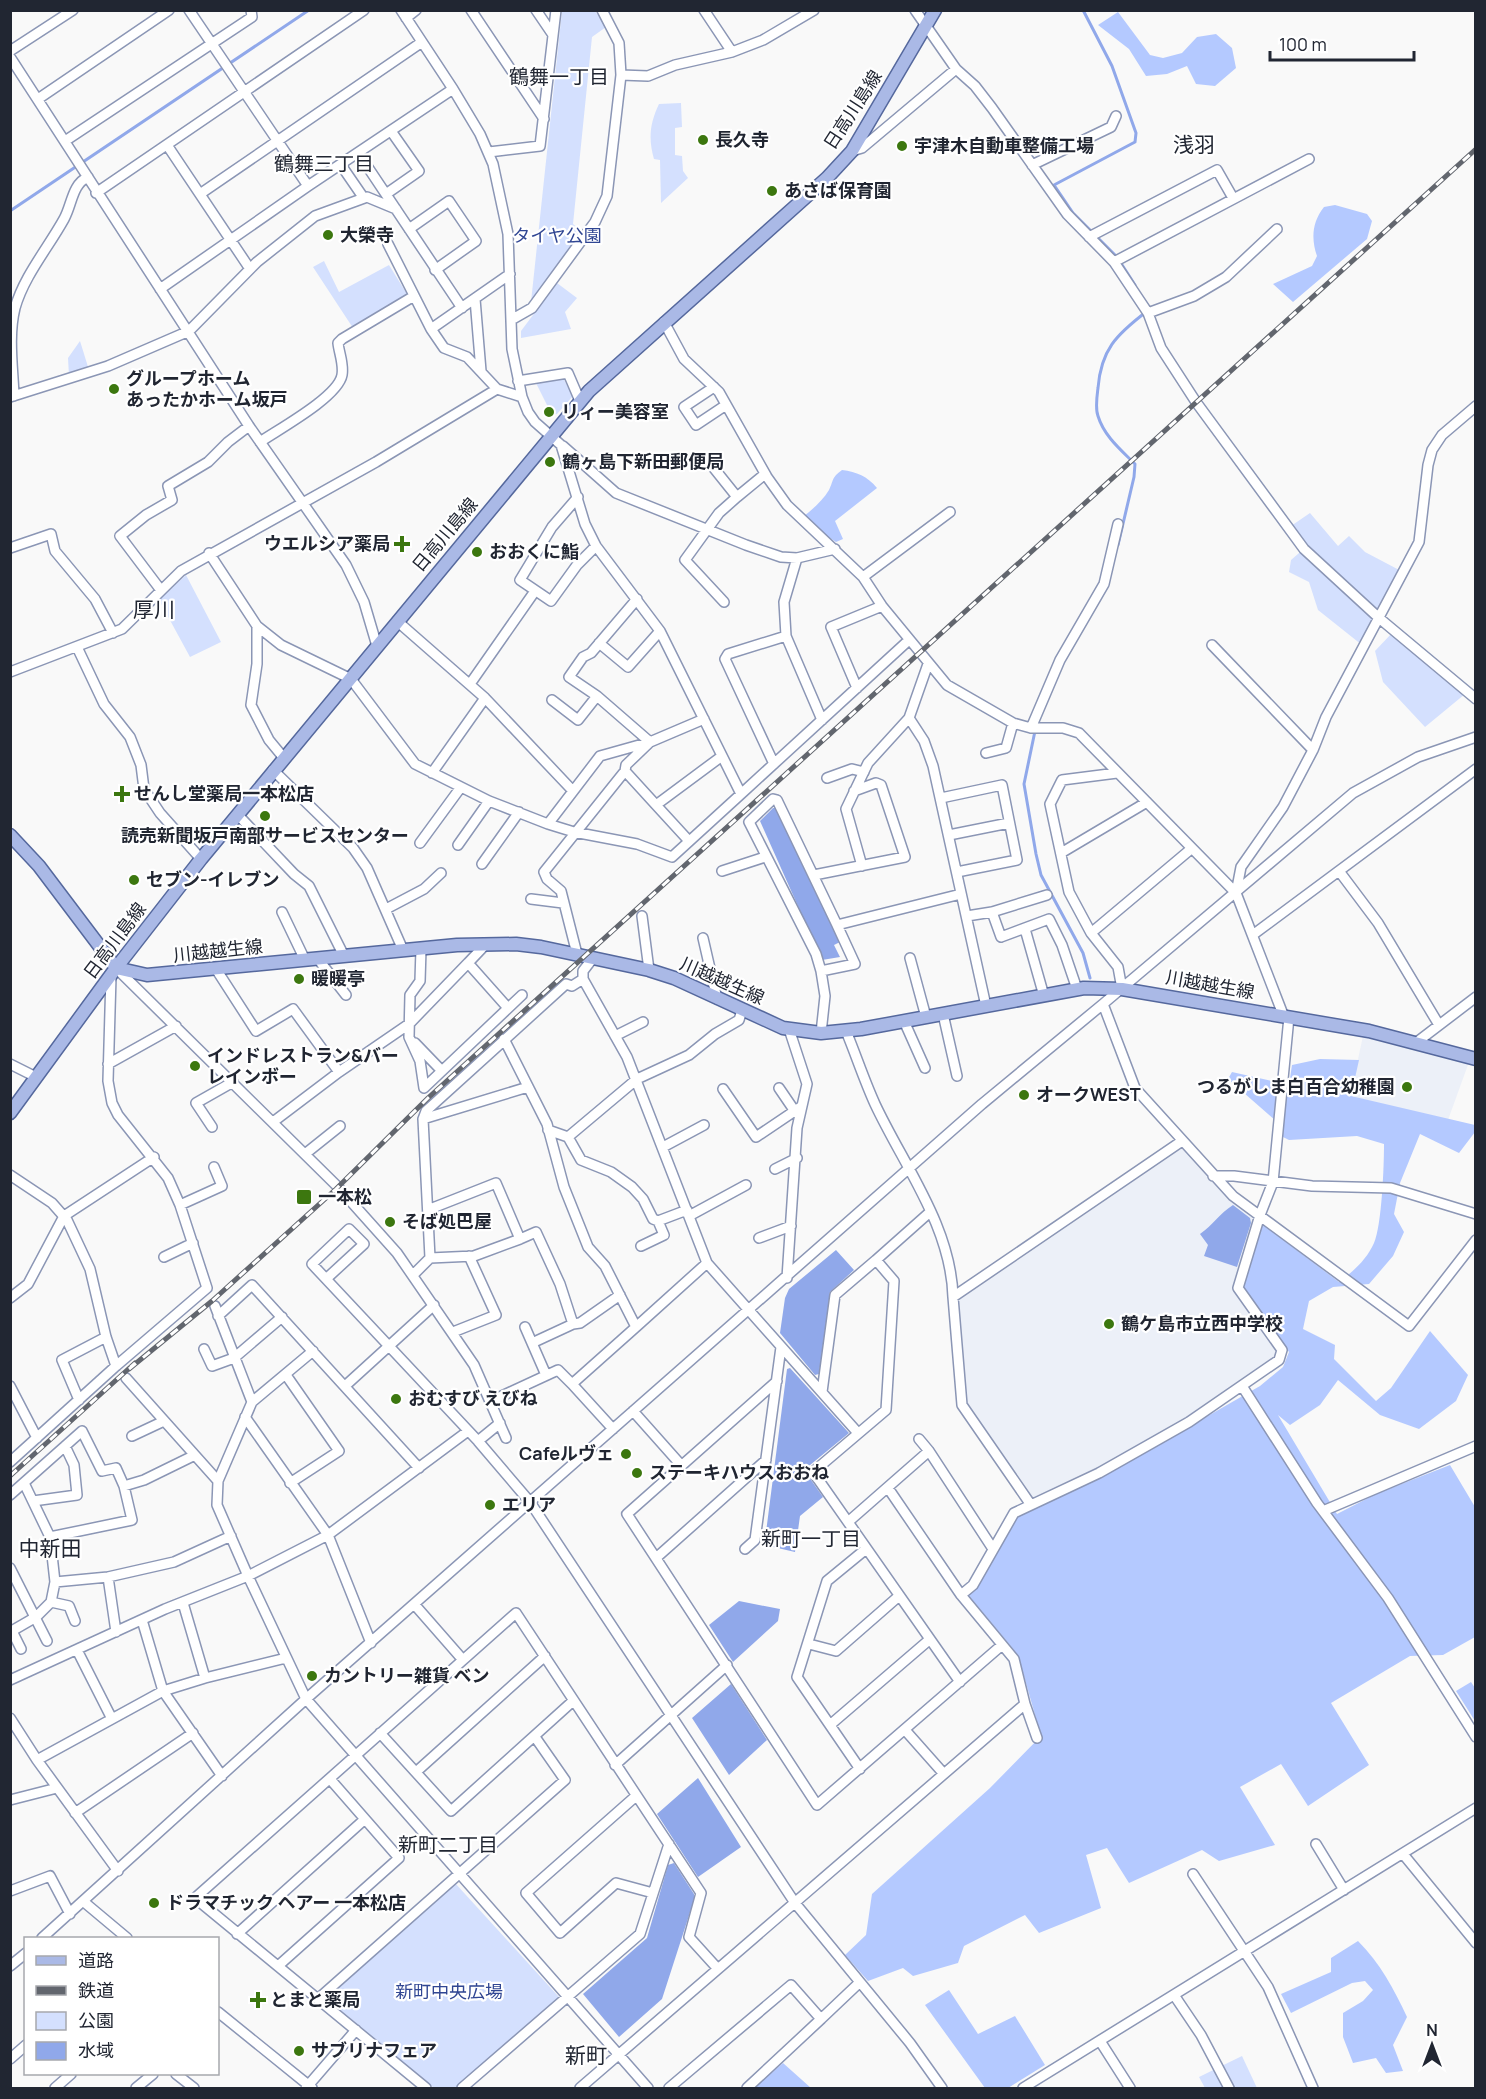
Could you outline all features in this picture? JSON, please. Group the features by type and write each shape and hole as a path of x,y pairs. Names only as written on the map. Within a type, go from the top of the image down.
{"main road":[{"name":"日高川島線","path":"10,1113 113,972 201,858 580,401 664,322 827,178 852,151 935,10"},
{"path":"10,835 39,866 113,972"},
{"name":"川越越生線","path":"113,972 147,975 486,944 541,947 649,970 674,978 789,1029 821,1033 904,1022 1077,989 1122,988 1417,1042 1476,1059"}],"street":[{"path":"10,51 73,10"},
{"path":"38,99 169,10"},
{"path":"189,10 308,186"},
{"path":"65,141 252,17 251,10"},
{"path":"96,193 364,10"},
{"path":"416,10 403,14 453,89 489,152 507,222 511,320 518,381 522,397 535,422 616,493 781,557 797,558 835,549"},
{"path":"471,10 544,119"},
{"path":"536,10 553,35"},
{"path":"489,152 540,146 556,10"},
{"path":"511,320 532,308 603,208 621,75 619,43 602,10"},
{"path":"704,10 732,52"},
{"path":"621,75 648,76 675,65 732,52 763,40 814,10"},
{"path":"915,10 927,24 956,69 975,86 993,108 1067,214 1113,262 1148,313 1161,348 1196,402 1304,549 1379,618 1476,699"},
{"path":"200,194 422,42"},
{"path":"10,57 249,426 346,565 364,602 377,646"},
{"path":"852,151 862,148 956,69"},
{"path":"160,289 453,89"},
{"path":"1032,165 1111,127 1116,117"},
{"path":"386,194 419,171 391,131"},
{"path":"167,145 250,270"},
{"path":"358,154 462,308"},
{"path":"1113,262 1309,159"},
{"path":"341,165 363,197"},
{"path":"1089,237 1217,170 1233,198"},
{"path":"88,177 77,184 69,209 26,282 16,307 12,331 12,396 108,366 189,331 250,270 315,216 363,197 371,197 396,209"},
{"path":"409,229 449,201 476,241 435,270"},
{"path":"1148,313 1194,296 1226,277 1277,229"},
{"path":"388,244 431,329 447,351 467,357 497,389 522,397"},
{"path":"431,329 510,274"},
{"path":"260,442 315,405 339,385 342,377 338,343 342,339 414,296"},
{"path":"475,299 481,371"},
{"path":"664,322 684,359 714,387 765,474 787,505 863,577 882,606 947,685 1013,723 1031,728 1063,728 1079,733 1092,743 1117,773 1236,893 1287,1017 1273,1182 1260,1215 1238,1288 1281,1350 1279,1360 1189,1422 1109,1467 1014,1513 973,1585 961,1595"},
{"path":"518,381 568,373 580,401"},
{"path":"714,387 684,407 690,416 696,425 726,405"},
{"path":"10,672 113,633 134,620 160,589 181,571 376,462 497,389"},
{"path":"1236,893 1241,867 1283,807 1313,750 1326,717 1419,542 1428,465 1432,450 1443,435 1476,406"},
{"path":"160,589 120,536 146,515 172,500 168,486 208,462 228,442 249,426"},
{"path":"561,445 585,524 596,546 660,631 741,794"},
{"path":"705,457 737,497"},
{"path":"724,602 685,560 719,513 765,474"},
{"path":"578,497 552,527 520,580 551,601 577,565 596,546"},
{"path":"863,577 950,512"},
{"path":"1031,728 1060,660 1104,584 1118,524"},
{"path":"10,548 51,534 55,551 94,599 113,633"},
{"path":"209,554 257,626 281,645 351,679 402,751 415,764 489,801 548,824 574,832 637,844 672,857 909,640"},
{"path":"797,558 784,602 786,636 822,720"},
{"path":"470,684 535,591"},
{"path":"637,599 591,653 583,657 569,677 597,696 650,742"},
{"path":"856,688 831,627 882,606"},
{"path":"397,621 485,698 573,791"},
{"path":"257,626 257,664 252,679 251,705 268,740 283,757"},
{"path":"599,643 628,667 660,631"},
{"path":"774,764 725,659 728,654 786,636"},
{"path":"1212,645 1313,750"},
{"path":"77,647 104,704 130,737 141,765 144,789 160,813 201,858"},
{"path":"862,866 846,809 868,763 909,718 928,664"},
{"path":"552,700 578,720 597,696"},
{"path":"432,773 485,698"},
{"path":"548,824 600,756 650,742 704,718"},
{"path":"909,718 924,741 941,798 986,1006"},
{"path":"986,753 1006,748 1013,723"},
{"path":"43,1937 306,1699 787,1278 981,1104 1353,793 1418,757 1476,737"},
{"path":"577,954 561,891 547,879 544,872 625,771 626,765 650,742"},
{"path":"656,805 723,756"},
{"path":"827,778 852,769 864,772"},
{"path":"273,770 353,848 367,868 403,950"},
{"path":"1254,934 1476,770"},
{"path":"625,771 689,841"},
{"path":"1117,773 1062,780 1050,804 1069,892 1091,933 1118,967 1122,988"},
{"path":"814,875 905,857 881,785 876,783 855,791"},
{"path":"941,798 1002,785 1017,860 957,872"},
{"path":"420,843 461,787"},
{"path":"821,971 855,964 777,800 773,799 749,822 816,954 825,996 821,1033"},
{"path":"458,845 489,801"},
{"path":"1061,853 1147,802"},
{"path":"482,864 519,812"},
{"path":"238,815 294,874 309,886 344,956"},
{"path":"949,835 1009,823"},
{"path":"1091,933 1191,849"},
{"path":"722,871 765,857"},
{"path":"1340,871 1378,922 1439,1025"},
{"path":"386,909 424,889 441,873"},
{"path":"837,925 961,894"},
{"path":"967,915 993,912 1047,895"},
{"path":"531,899 563,903"},
{"path":"282,912 312,959 346,995"},
{"path":"993,912 1001,937 1049,919 1062,945 1077,989"},
{"path":"642,916 649,970"},
{"path":"1025,928 1044,996"},
{"path":"702,938 717,999"},
{"path":"273,1122 339,1072 409,1024 486,944"},
{"path":"421,949 420,981 410,995 409,1037 420,1061 424,1088 522,995"},
{"path":"593,958 583,971 583,979 637,1079 707,1263 858,1433"},
{"path":"910,958 926,1017"},
{"path":"468,963 508,1008"},
{"path":"216,969 256,1031 293,1010 339,1072"},
{"path":"113,972 176,1026 338,1186 413,1275 453,1332 483,1381 506,1438"},
{"path":"10,1462 207,1288 180,1205 168,1178 154,1157 117,1115 109,1092 108,1064 113,972"},
{"path":"430,1258 430,1209 423,1119 426,1111 566,984 572,986 583,979"},
{"path":"1417,1042 1476,997"},
{"path":"1103,1004 1135,1088 1213,1176 1233,1196 1409,1326 1476,1240"},
{"path":"568,1137 637,1079 689,1055 715,1034 739,1020 742,1010"},
{"path":"943,1014 957,1076"},
{"path":"615,1036 643,1022"},
{"path":"904,1022 925,1068"},
{"path":"108,1064 176,1026"},
{"path":"787,1278 797,1158 798,1108 807,1084 789,1029"},
{"path":"846,1031 875,1104 930,1212 952,1274 952,1298 962,1405 1031,1505"},
{"path":"409,1037 442,1071"},
{"path":"504,1039 548,1130 564,1187 588,1247 605,1266 636,1328"},
{"path":"10,1064 36,1077"},
{"path":"212,1127 196,1103 233,1082"},
{"path":"423,1119 528,1088"},
{"path":"779,1088 798,1108"},
{"path":"723,1089 756,1137 798,1108"},
{"path":"663,1148 704,1125"},
{"path":"305,1154 340,1126"},
{"path":"548,1130 568,1137 581,1160 600,1166 632,1187 643,1199 653,1219 658,1221 688,1213 746,1185"},
{"path":"952,1298 1182,1141"},
{"path":"10,1298 28,1284 64,1216 154,1157"},
{"path":"775,1170 797,1158"},
{"path":"180,1205 222,1186 214,1167"},
{"path":"10,1175 52,1203 64,1216 90,1269 106,1337 116,1366"},
{"path":"1213,1176 1234,1176 1273,1182 1390,1188 1476,1214"},
{"path":"430,1209 496,1183 520,1239"},
{"path":"822,1392 835,1295 930,1212"},
{"path":"641,1246 664,1235 658,1221"},
{"path":"759,1238 791,1226"},
{"path":"326,1279 364,1244 349,1229 312,1264 326,1279 390,1347 468,1431 478,1441 530,1502 795,1903 910,2043 942,2088"},
{"path":"413,1275 430,1258 469,1256 536,1232 560,1284 573,1324"},
{"path":"164,1257 193,1243"},
{"path":"453,1332 496,1315 469,1256"},
{"path":"876,1260 894,1281 886,1410 813,1472 960,1682"},
{"path":"572,1384 707,1263"},
{"path":"252,1402 216,1311 252,1285 419,1468"},
{"path":"532,1343 580,1323 620,1295"},
{"path":"345,1386 434,1305"},
{"path":"204,1349 212,1366 234,1358 282,1317"},
{"path":"525,1327 546,1375"},
{"path":"79,1400 62,1360 106,1337"},
{"path":"745,1549 755,1540 781,1347"},
{"path":"313,1351 252,1402 218,1481 217,1504 248,1575 306,1699 354,1757 648,2088"},
{"path":"491,1401 558,1370 613,1429"},
{"path":"286,1375 339,1451 290,1483"},
{"path":"126,1378 193,1456 218,1481"},
{"path":"777,1381 627,1514 817,1805 1002,1645"},
{"path":"10,1386 37,1438"},
{"path":"1242,1386 1323,1511 1388,1598 1476,1737"},
{"path":"633,1412 681,1465"},
{"path":"244,1417 328,1535 371,1643"},
{"path":"132,1436 164,1421"},
{"path":"478,1441 500,1423"},
{"path":"10,1495 82,1431 102,1471 116,1468 124,1486 132,1520 50,1537"},
{"path":"10,1680 248,1575 328,1535 468,1431"},
{"path":"919,1439 993,1549"},
{"path":"33,1501 77,1495 74,1465 65,1446"},
{"path":"1323,1511 1476,1446"},
{"path":"848,1522 929,1451"},
{"path":"124,1486 144,1480 193,1456"},
{"path":"656,1558 766,1460"},
{"path":"21,1649 11,1632 36,1617 51,1602 55,1582 50,1537 24,1483"},
{"path":"888,1488 961,1595 1014,1659 1025,1704 1037,1738"},
{"path":"55,1582 108,1577 174,1562 231,1536"},
{"path":"861,1769 797,1677 827,1581 866,1549"},
{"path":"11,1571 47,1641"},
{"path":"108,1577 116,1632"},
{"path":"808,1644 836,1652 899,1596"},
{"path":"51,1602 69,1606 75,1622"},
{"path":"183,1603 205,1678"},
{"path":"414,1604 463,1660"},
{"path":"426,2088 195,1898 516,1613 701,1893 689,1937 718,1970"},
{"path":"142,1620 163,1691 222,1776"},
{"path":"830,1725 929,1640"},
{"path":"77,1650 112,1719"},
{"path":"416,1772 544,1656"},
{"path":"37,1760 163,1691 286,1658"},
{"path":"615,1765 727,1665"},
{"path":"380,1733 451,1811 573,1701"},
{"path":"580,2088 1025,1704"},
{"path":"10,1718 37,1760 118,1871"},
{"path":"905,1730 944,1774"},
{"path":"75,1813 193,1733"},
{"path":"319,1998 565,1780 535,1737"},
{"path":"278,1966 399,1858 330,1779"},
{"path":"10,1800 57,1788"},
{"path":"636,1796 526,1893 560,1933 616,1883 653,1893"},
{"path":"1023,2088 1476,1808"},
{"path":"237,1934 365,1819"},
{"path":"462,2088 640,1934 669,1844"},
{"path":"1316,1844 1344,1890"},
{"path":"1403,1854 1476,1943"},
{"path":"1193,1874 1268,1987 1312,2088"},
{"path":"11,1888 50,1876 70,1914"},
{"path":"84,1902 126,1937"},
{"path":"10,1966 24,1955"},
{"path":"747,2088 860,1983"},
{"path":"669,2088 791,1985 820,2019"},
{"path":"1174,1995 1201,2035 1229,2088"},
{"path":"219,2013 309,2088 356,2030"},
{"path":"1100,2041 1130,2088"},
{"path":"55,2088 69,2075"},
{"path":"136,2088 151,2075"},
{"path":"178,2075 194,2088"}],"shaded area":[{"path":"1118,12 1150,55 1163,58 1182,53 1197,37 1216,34 1232,48 1236,68 1215,86 1196,84 1187,66 1167,74 1146,76 1129,49 1098,25"},
{"path":"1335,205 1367,214 1372,221 1367,239 1293,302 1273,284 1312,266 1317,256 1313,237 1317,219 1324,207"},
{"path":"842,470 861,475 877,488 835,521 843,539 836,542 819,531 804,516 824,497 834,477"},
{"name":"つるがしま白百合幼稚園","path":"1363,1036 1469,1062 1448,1120 1350,1096"},
{"path":"1320,1059 1359,1060 1351,1096 1475,1125 1475,1132 1459,1153 1420,1134 1400,1183 1394,1214 1404,1232 1393,1256 1369,1284 1333,1287 1309,1301 1303,1329 1335,1345 1334,1359 1376,1401 1391,1388 1430,1331 1468,1375 1456,1401 1419,1429 1380,1415 1338,1380 1320,1405 1290,1425 1278,1415 1337,1514 1376,1494 1450,1465 1475,1507 1475,1637 1443,1655 1410,1656 1331,1703 1369,1765 1308,1806 1281,1764 1240,1787 1275,1845 1219,1861 1202,1850 1129,1883 1107,1848 1086,1855 1101,1908 1039,1933 1025,1915 964,1946 958,1963 913,1976 903,1968 868,1981 845,1955 866,1935 872,1894 990,1788 1041,1736 1018,1655 969,1596 1011,1523 1019,1516 1126,1463 1260,1386 1283,1367 1289,1352 1238,1288 1262,1224 1339,1282 1359,1265 1374,1243 1381,1209 1384,1144 1357,1136 1289,1140 1283,1137 1283,1127 1228,1079 1232,1072 1289,1085 1292,1065"},
{"name":"鶴ケ島市立西中学校","path":"1182,1141 1213,1176 1260,1215 1282,1350 1279,1360 1242,1386 1099,1473 1031,1505 962,1405 953,1297"},
{"path":"1471,1682 1475,1688 1475,1721 1456,1691"},
{"path":"1358,1941 1386,1977 1407,2017 1393,2045 1403,2071 1386,2073 1376,2058 1353,2063 1343,2037 1343,2013 1363,2001 1373,1990 1365,1981 1352,1983 1291,2013 1281,1994 1331,1972 1331,1958"},
{"path":"949,1990 978,2034 1015,2016 1045,2065 1008,2088 985,2088 925,2005"},
{"path":"783,2063 811,2088 754,2088"}],"green space":[{"name":"タイヤ公園","path":"562,11 595,11 606,27 592,37 573,224 583,232 531,302"},
{"path":"681,103 682,127 675,128 675,155 682,156 683,171 688,178 661,203 660,160 654,159 652,151 652,124 659,104"},
{"path":"324,261 339,292 389,265 407,294 353,328 313,267"},
{"path":"557,283 577,298 565,312 571,329 521,338 521,331"},
{"path":"80,341 89,370 69,376 68,358"},
{"path":"563,378 573,396 557,414 552,415 536,383"},
{"path":"1310,513 1338,546 1349,536 1365,552 1403,572 1362,645 1318,610 1309,582 1289,572 1291,560 1306,547 1291,526"},
{"path":"186,575 221,642 190,657 159,600"},
{"path":"1392,633 1465,694 1425,727 1383,682 1375,651"},
{"name":"新町中央広場","path":"455,1883 559,1997 456,2088 434,2088 326,1998"},
{"path":"1242,2056 1257,2088 1205,2088 1199,2077"}],"water":[{"path":"773,808 840,942 834,945 840,957 822,960 760,821"},
{"path":"1233,1205 1250,1218 1251,1223 1237,1267 1204,1256 1208,1245 1200,1234"},
{"path":"836,1250 854,1270 830,1292 819,1374 815,1375 780,1333 785,1298 789,1289"},
{"path":"790,1368 849,1433 804,1470 823,1497 800,1516 795,1552 769,1546 765,1540 787,1369"},
{"path":"739,1601 780,1609 778,1621 733,1662 709,1625"},
{"path":"731,1684 767,1740 729,1775 692,1718"},
{"path":"698,1778 741,1847 698,1877 657,1814"},
{"path":"674,1863 694,1894 694,1900 662,1999 619,2037 583,1994 647,1938 668,1865"}],"waterway":[{"path":"10,211 309,10"},
{"path":"1083,10 1112,66 1136,133 1135,142 1054,185 1073,213 1092,232"},
{"path":"1097,237 1117,257 1135,285"},
{"path":"1118,545 1135,464 1104,430 1097,413 1097,395 1103,363 1112,344 1126,328 1146,312"},
{"path":"1035,731 1024,784 1036,854 1041,875 1083,953 1090,978"}],"railway":[{"path":"129,1369 212,1301 336,1189 428,1098 1476,149"},
{"path":"10,1476 135,1363"}],"place":[{"name":"長久寺","path":"703,140"},
{"name":"宇津木自動車整備工場","path":"902,146"},
{"name":"あさば保育園","path":"772,191"},
{"name":"大榮寺","path":"328,235"},
{"name":"グループホーム あったかホーム坂戸","path":"114,389"},
{"name":"リィー美容室","path":"549,412"},
{"name":"鶴ヶ島下新田郵便局","path":"550,462"},
{"name":"ウエルシア薬局","path":"402,544"},
{"name":"おおくに鮨","path":"477,552"},
{"name":"せんし堂薬局一本松店","path":"122,794"},
{"name":"読売新聞坂戸南部サービスセンター","path":"265,816"},
{"name":"セブン-イレブン","path":"134,880"},
{"name":"暖暖亭","path":"299,979"},
{"name":"インドレストラン&バー レインボー","path":"195,1066"},
{"name":"つるがしま白百合幼稚園","path":"1407,1087"},
{"name":"オークWEST","path":"1024,1095"},
{"name":"一本松","path":"304,1197"},
{"name":"そば処巴屋","path":"390,1222"},
{"name":"鶴ケ島市立西中学校","path":"1109,1324"},
{"name":"おむすび えびね","path":"396,1399"},
{"name":"Cafeルヴェ","path":"626,1454"},
{"name":"ステーキハウスおおね","path":"637,1473"},
{"name":"エリア","path":"490,1505"},
{"name":"カントリー雑貨 ベン","path":"312,1676"},
{"name":"ドラマチック ヘアー 一本松店","path":"154,1903"},
{"name":"とまと薬局","path":"258,2000"},
{"name":"サブリナフェア","path":"299,2051"}],"district":[{"name":"鶴舞一丁目","path":"559,77"},
{"name":"浅羽","path":"1194,145"},
{"name":"鶴舞三丁目","path":"324,164"},
{"name":"厚川","path":"154,610"},
{"name":"新町一丁目","path":"811,1539"},
{"name":"中新田","path":"50,1549"},
{"name":"新町二丁目","path":"448,1845"},
{"name":"新町","path":"586,2056"}]}
